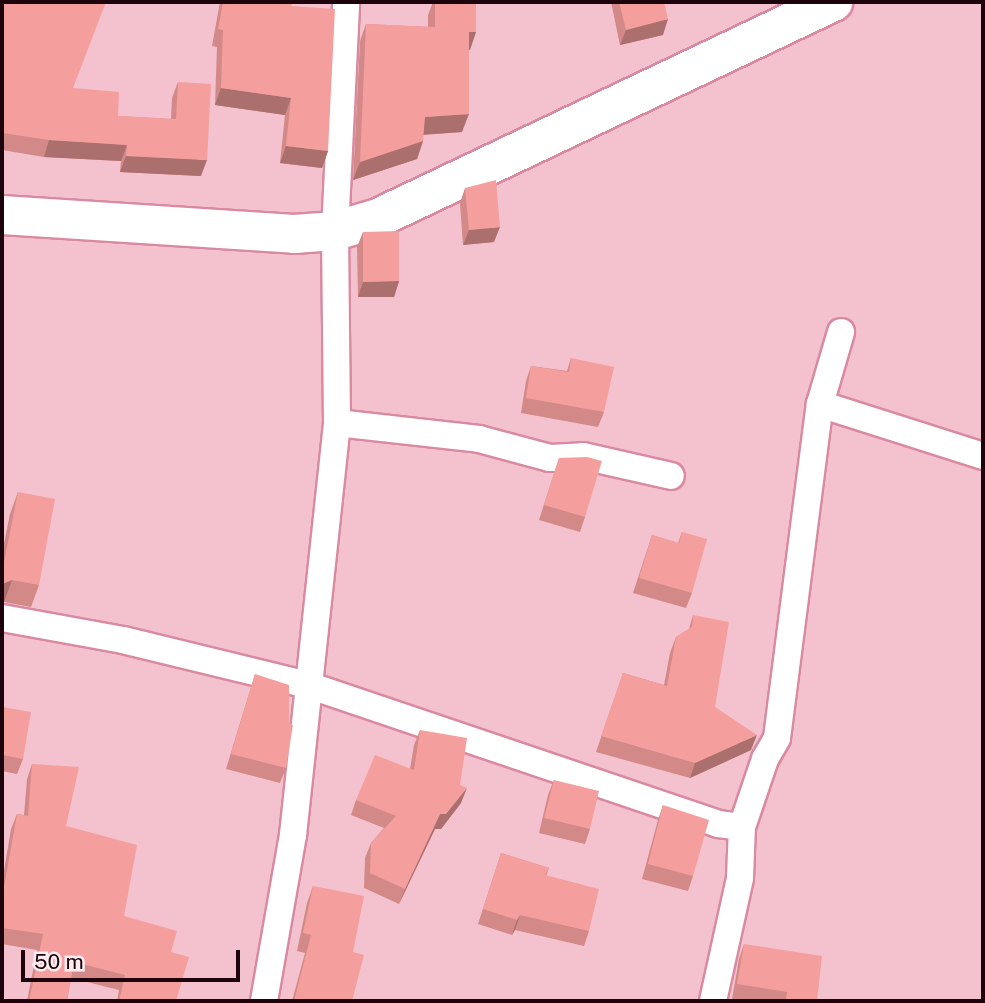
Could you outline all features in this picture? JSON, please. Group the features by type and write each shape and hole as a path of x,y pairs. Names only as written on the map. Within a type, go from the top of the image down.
{"main road":[{"path":"2,215 294,234 335,232 377,218 826,3"}],"street":[{"path":"264,1001 293,835 337,423 335,232 346,2"},
{"path":"713,1001 740,878 742,827 765,759 777,738 820,404 841,332"},
{"path":"820,404 983,457"},
{"path":"337,423 479,439 550,458 583,456 671,476"},
{"path":"2,618 123,640 310,686 718,824 742,827"}],"building":[{"path":"2,2 106,2 73,88 119,92 118,116 176,119 178,82 211,84 207,160 126,156 127,145 49,140 2,133"},
{"path":"223,2 292,2 291,6 335,9 328,151 286,146 291,98 221,88 223,30 218,29"},
{"path":"435,2 476,2 476,32 469,32 469,114 425,117 423,141 360,162 366,24 435,27"},
{"path":"619,2 664,2 668,19 626,30"},
{"path":"496,180 500,227 469,230 465,188"},
{"path":"399,231 399,281 363,282 363,232"},
{"path":"571,358 614,367 604,412 526,398 531,366 569,372"},
{"path":"587,457 602,461 585,517 544,505 559,458"},
{"path":"18,492 55,499 39,585 12,580 2,584"},
{"path":"682,532 707,539 692,593 639,578 652,535 679,543"},
{"path":"693,615 729,622 715,707 757,735 695,763 601,736 623,673 667,686 676,637 692,627"},
{"path":"255,674 289,685 289,724 293,725 286,768 231,754"},
{"path":"2,707 31,712 23,759 2,755"},
{"path":"420,730 467,738 460,785 467,788 446,814 440,814 405,889 370,873 371,843 396,816 356,800 375,755 414,770"},
{"path":"32,764 79,767 66,826 137,845 124,916 177,931 171,952 189,957 176,1001 119,1001 125,975 74,962 67,1001 29,1001 43,934 2,928 2,887 17,814 28,816"},
{"path":"554,780 599,791 590,829 544,818"},
{"path":"663,805 709,820 693,876 648,864"},
{"path":"501,853 549,868 545,875 599,889 589,931 520,915 517,920 483,909"},
{"path":"313,886 364,896 353,952 364,955 352,1001 294,1001 311,935 303,933"},
{"path":"744,944 822,956 817,1001 786,999 787,992 737,984"}]}
